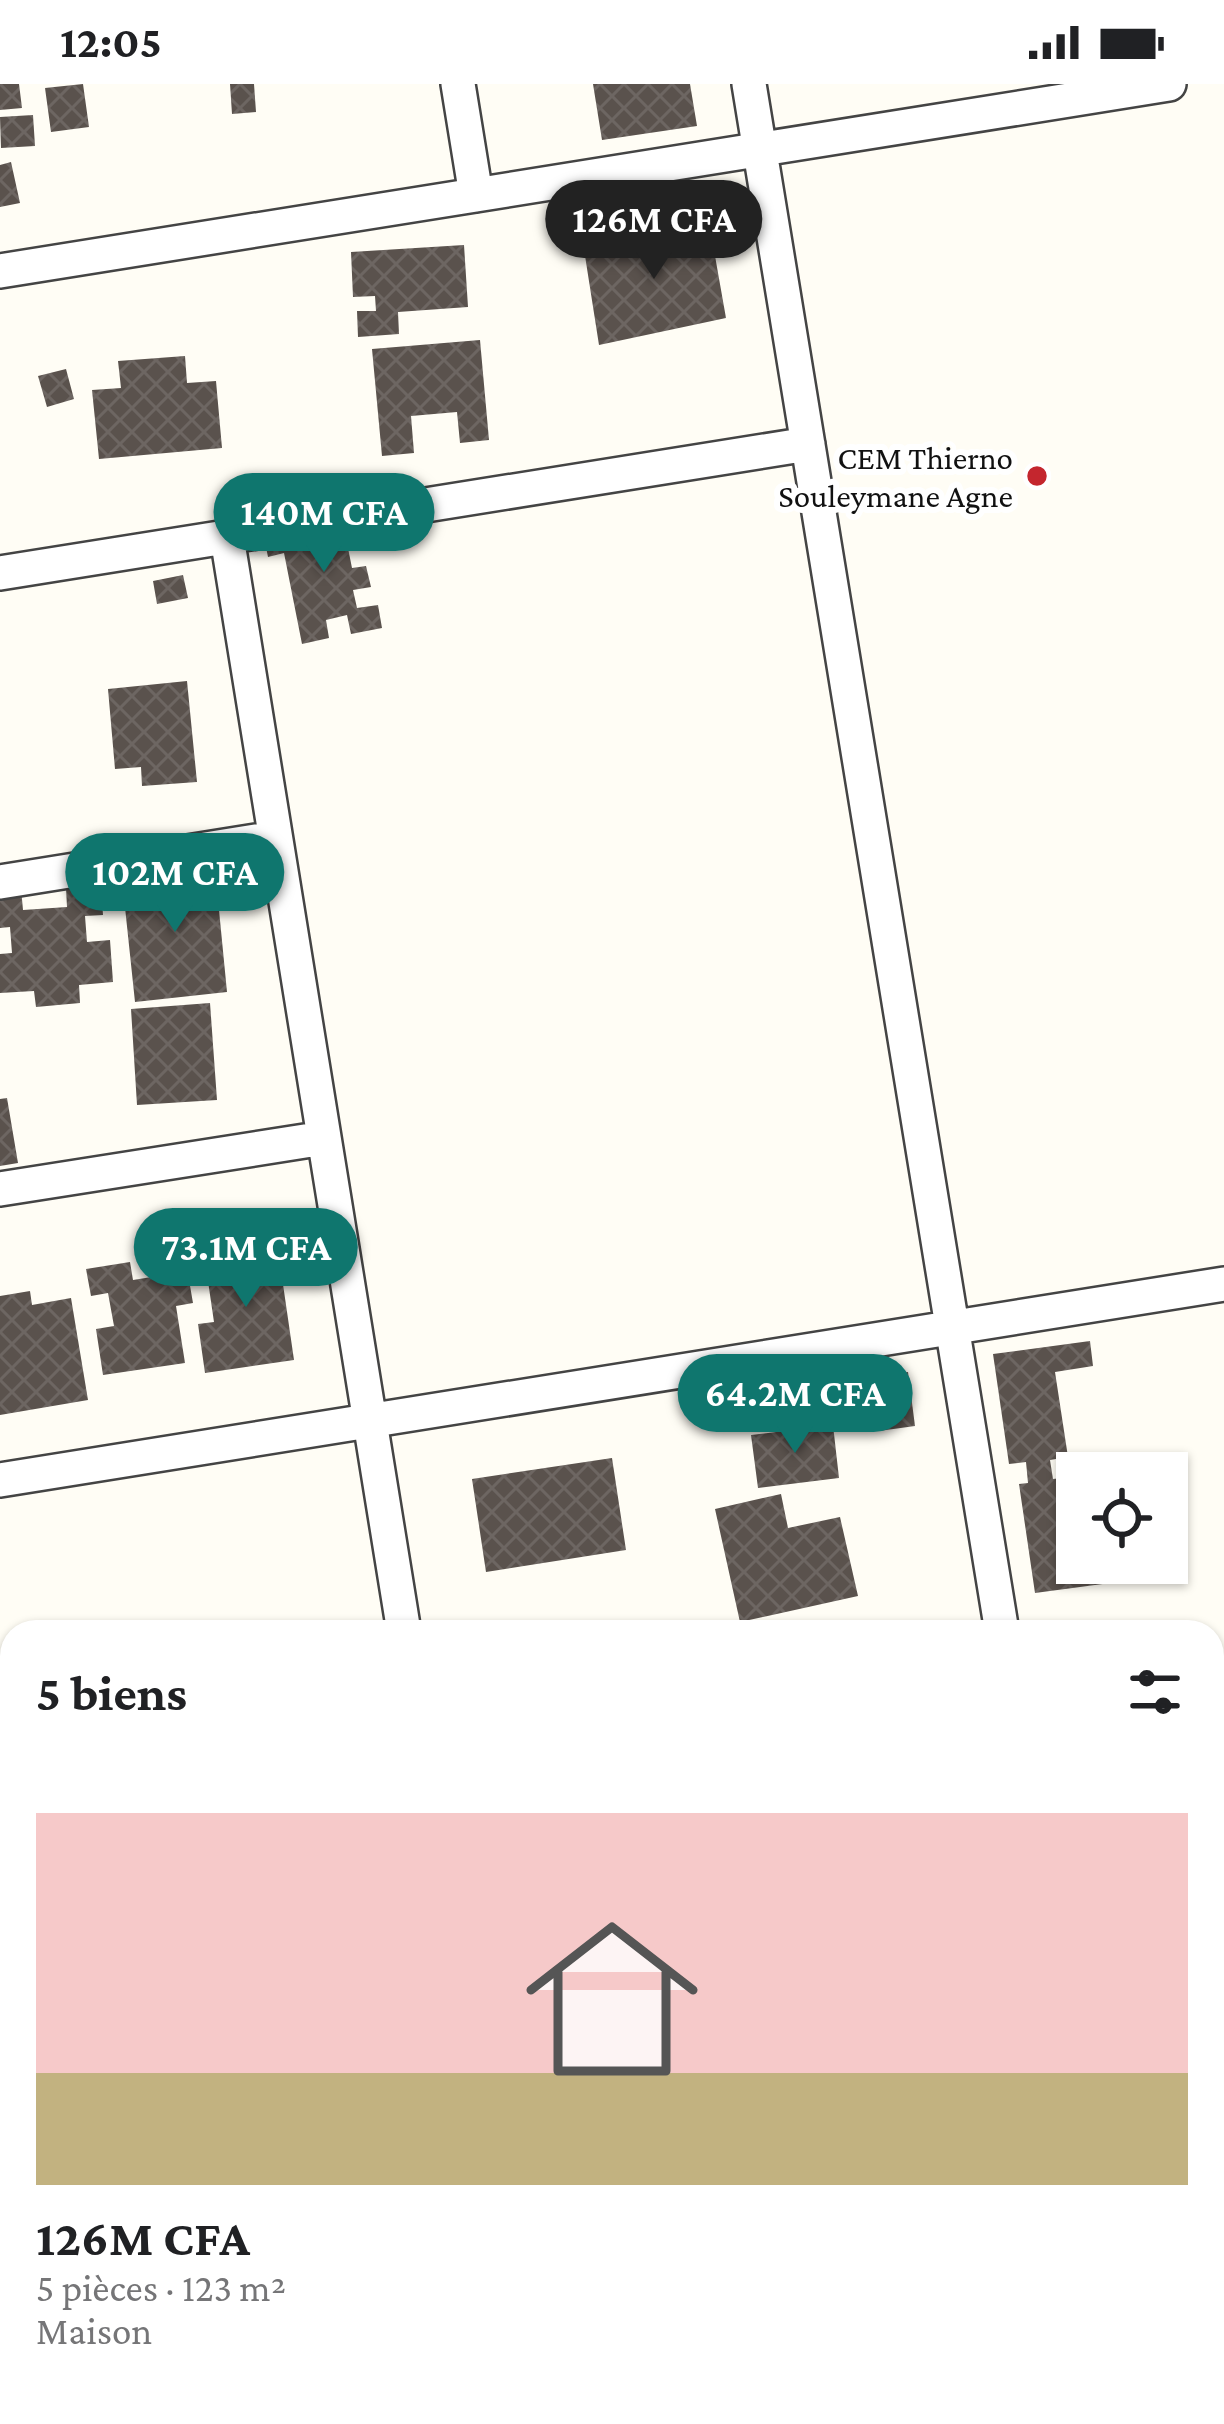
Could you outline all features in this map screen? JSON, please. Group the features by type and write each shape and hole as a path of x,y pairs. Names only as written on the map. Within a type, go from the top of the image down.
{"street":[{"path":"458,84 476,195"},
{"path":"749,84 1000,1620"},
{"path":"0,271 1168,84"},
{"path":"0,573 808,444"},
{"path":"227,537 402,1620"},
{"path":"0,882 275,838"},
{"path":"0,1189 324,1138"},
{"path":"0,1480 1224,1284"}],"building":[{"path":"0,84 19,84 22,108 0,110"},
{"path":"83,84 89,127 51,132 45,88"},
{"path":"230,84 254,84 256,112 232,114"},
{"path":"593,84 690,84 697,126 602,140"},
{"path":"33,115 35,146 1,148 0,117"},
{"path":"11,162 20,203 0,207 0,165"},
{"path":"709,222 726,318 599,345 583,243"},
{"path":"464,245 468,307 398,312 399,334 358,337 357,311 376,311 375,296 353,297 351,252"},
{"path":"480,340 489,440 460,443 457,412 411,416 414,453 382,456 372,349"},
{"path":"185,356 187,383 216,381 222,448 99,459 92,390 121,388 118,361"},
{"path":"66,369 74,399 47,407 38,376"},
{"path":"361,513 366,539 347,543 352,568 366,566 371,587 353,590 357,608 378,605 382,628 351,634 347,615 326,620 329,638 302,644 284,553 268,557 263,532"},
{"path":"183,575 188,598 157,604 153,581"},
{"path":"187,681 197,782 142,786 141,767 115,769 108,689"},
{"path":"215,869 227,992 135,1002 122,879"},
{"path":"101,886 103,915 85,916 87,942 110,940 113,982 79,985 80,1003 36,1007 34,991 0,993 0,954 12,953 10,927 0,928 0,889 21,888 23,910 67,907 66,888"},
{"path":"210,1003 217,1100 137,1105 131,1009"},
{"path":"7,1098 18,1163 0,1166 0,1099"},
{"path":"277,1243 294,1360 205,1373 198,1324 214,1322 204,1254"},
{"path":"184,1251 193,1303 176,1306 185,1363 103,1375 96,1329 114,1326 108,1293 91,1296 86,1269 130,1262 133,1280 164,1275 160,1254"},
{"path":"30,1291 32,1305 71,1298 88,1400 0,1415 0,1296"},
{"path":"1090,1341 1093,1366 1055,1372 1067,1452 1056,1452 1056,1459 1050,1460 1056,1479 1056,1584 1102,1584 1035,1593 1019,1484 1028,1483 1026,1462 1009,1464 993,1354"},
{"path":"908,1372 915,1426 879,1431 873,1376"},
{"path":"833,1425 839,1478 758,1488 751,1435"},
{"path":"612,1458 626,1550 486,1572 472,1479"},
{"path":"781,1494 788,1528 840,1517 858,1596 740,1620 715,1509"}],"place":[{"name":"CEM Thierno Souleymane Agne","path":"1037,476"}]}
